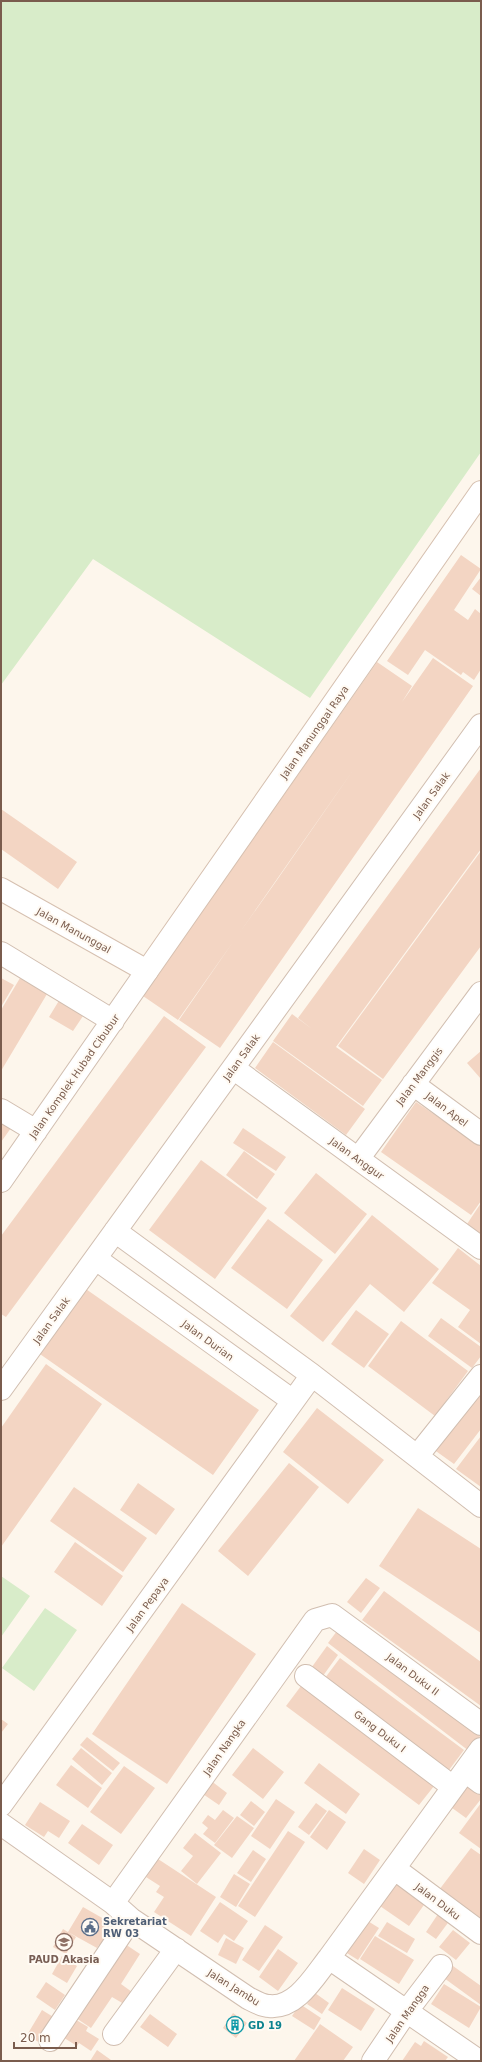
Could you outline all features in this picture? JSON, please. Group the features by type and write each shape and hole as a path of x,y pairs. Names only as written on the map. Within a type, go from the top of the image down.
{"street":[{"name":"Jalan Manunggal Raya","path":"147,971 481,492"},
{"name":"Jalan Salak","path":"1,1389 481,725"},
{"name":"Jalan Manunggal","path":"1,889 147,971"},
{"path":"1,953 113,1021"},
{"name":"Jalan Komplek Hubad Cibubur","path":"1,1181 147,971"},
{"name":"Jalan Manggis","path":"358,1159 481,993"},
{"name":"Jalan Anggur","path":"233,1068 481,1248"},
{"name":"Jalan Apel","path":"413,1084 481,1134"},
{"path":"1,1110 36,1131"},
{"path":"115,1231 312,1375 418,1455 481,1506"},
{"name":"Jalan Durian","path":"96,1259 293,1401"},
{"path":"293,1401 312,1375"},
{"path":"418,1455 481,1376"},
{"name":"Jalan Pepaya","path":"1,1805 293,1401"},
{"name":"Jalan Nangka","path":"113,1903 311,1624 320,1618 332,1615 346,1624"},
{"name":"Jalan Duku II","path":"346,1624 481,1724"},
{"name":"Gang Duku I","path":"306,1676 466,1780"},
{"name":"Jalan Jambu","path":"1,1824 113,1903 131,1919 248,1998 268,2007 285,2005 295,1998 329,1958 395,1869 466,1780 481,1750"},
{"name":"Jalan Duku","path":"395,1869 481,1933"},
{"path":"50,2040 131,1919"},
{"path":"114,2034 176,1949"},
{"path":"329,1958 479,2061"},
{"name":"Jalan Mangga","path":"373,2061 406,2012 441,1966"}],"green space":[{"path":"1,1 481,1 481,452 310,698 93,559 1,685"},
{"path":"1,1576 30,1596 1,1637"},
{"path":"45,1608 77,1630 34,1691 2,1668"}],"building":[{"path":"461,555 481,569 454,610 468,620 475,609 481,614 481,669 474,680 463,672 461,675 425,650 408,675 387,661"},
{"path":"481,577 481,596 472,589"},
{"path":"433,658 473,686 220,1048 179,1020 233,942 178,1020 143,996 377,662 412,686 402,702","holes":["356,766 277,880 238,935"]},
{"path":"481,768 481,849 336,1047 382,1080 363,1106 273,1041 292,1014 312,1029 298,1018"},
{"path":"1,809 77,862 58,889 1,849"},
{"path":"481,851 481,946 383,1079 338,1046"},
{"path":"1,978 14,985 1,1007"},
{"path":"20,978 47,994 1,1071 1,1010"},
{"path":"60,999 85,1013 73,1031 49,1017"},
{"path":"164,1016 206,1047 6,1317 1,1314 1,1236"},
{"path":"273,1042 365,1109 346,1135 255,1068"},
{"path":"481,1051 481,1079 467,1063"},
{"path":"416,1102 481,1146 481,1201 471,1215 381,1152"},
{"path":"1,1120 11,1128 1,1142"},
{"path":"243,1128 286,1157 276,1171 233,1143"},
{"path":"244,1151 275,1174 257,1199 226,1175"},
{"path":"201,1160 267,1208 215,1279 149,1230"},
{"path":"316,1173 367,1214 335,1254 284,1213"},
{"path":"481,1203 481,1234 467,1224"},
{"path":"372,1215 439,1269 404,1312 370,1284 323,1342 290,1316"},
{"path":"268,1219 323,1260 287,1309 231,1268"},
{"path":"458,1248 481,1266 481,1344 458,1327 470,1310 432,1283"},
{"path":"83,1287 259,1410 213,1475 37,1352"},
{"path":"356,1310 389,1334 364,1368 331,1344"},
{"path":"441,1318 481,1347 481,1356 472,1368 428,1336"},
{"path":"401,1321 468,1371 435,1416 368,1366"},
{"path":"46,1364 102,1404 1,1547 1,1428"},
{"path":"481,1385 481,1429 454,1464 433,1449"},
{"path":"317,1408 384,1460 348,1504 283,1452"},
{"path":"481,1436 481,1487 456,1469"},
{"path":"289,1463 319,1487 248,1576 218,1551"},
{"path":"138,1483 175,1509 156,1535 120,1510"},
{"path":"74,1487 147,1538 123,1572 50,1521"},
{"path":"418,1508 481,1549 481,1633 379,1566"},
{"path":"75,1542 123,1576 102,1606 54,1572"},
{"path":"366,1578 380,1588 361,1613 347,1602"},
{"path":"384,1591 481,1662 481,1706 362,1620"},
{"path":"182,1603 256,1654 167,1784 92,1734"},
{"path":"340,1627 481,1735 469,1751 328,1643"},
{"path":"327,1646 338,1655 320,1680 309,1671"},
{"path":"340,1658 464,1750 446,1774 322,1682"},
{"path":"304,1682 438,1781 419,1805 286,1706"},
{"path":"1,1719 8,1724 1,1733"},
{"path":"87,1737 120,1763 113,1771 80,1745"},
{"path":"81,1748 112,1773 102,1785 72,1759"},
{"path":"253,1748 284,1772 263,1799 232,1775"},
{"path":"319,1763 360,1794 346,1814 304,1783"},
{"path":"71,1765 102,1788 88,1808 56,1785"},
{"path":"124,1766 155,1788 121,1834 90,1812"},
{"path":"468,1779 481,1789 481,1799 466,1818 448,1805"},
{"path":"210,1780 227,1793 219,1805 200,1792"},
{"path":"276,1799 295,1812 270,1849 251,1836"},
{"path":"251,1801 265,1812 254,1826 240,1815"},
{"path":"40,1802 70,1821 59,1838 48,1831 44,1837 25,1825"},
{"path":"316,1803 327,1811 309,1835 298,1827"},
{"path":"481,1803 481,1849 459,1833"},
{"path":"223,1810 234,1818 215,1843 203,1834 208,1828 202,1823 208,1815 215,1820"},
{"path":"329,1810 346,1822 327,1850 310,1837"},
{"path":"237,1816 254,1828 232,1858 214,1845"},
{"path":"82,1824 113,1845 99,1865 68,1843"},
{"path":"288,1831 305,1842 255,1917 238,1906"},
{"path":"195,1833 221,1853 197,1884 181,1871 193,1856 183,1848"},
{"path":"471,1848 481,1855 481,1921 439,1890"},
{"path":"364,1849 380,1860 364,1884 348,1873"},
{"path":"253,1850 266,1859 251,1882 237,1873"},
{"path":"158,1859 216,1897 191,1936 154,1912 164,1897 156,1892 160,1886 146,1877"},
{"path":"234,1874 250,1884 236,1907 220,1897"},
{"path":"394,1879 426,1902 409,1926 377,1904"},
{"path":"220,1902 248,1921 234,1941 224,1934 218,1943 200,1931"},
{"name":"Sekretariat RW 03","path":"83,1907 111,1923 106,1932 111,1934 103,1947 99,1945 97,1948 68,1932"},
{"path":"442,1908 453,1916 436,1939 426,1932"},
{"path":"363,1918 379,1928 358,1960 342,1950"},
{"path":"387,1922 415,1939 407,1953 378,1936"},
{"path":"265,1925 283,1937 259,1971 242,1960"},
{"name":"PAUD Akasia","path":"63,1929 76,1937 66,1954 53,1947"},
{"path":"453,1930 470,1943 456,1960 439,1947"},
{"path":"375,1936 414,1960 399,1984 360,1959"},
{"path":"226,1938 244,1948 236,1964 218,1955"},
{"path":"122,1942 140,1954 121,1984 132,1992 124,2004 112,1997 91,2028 73,2016"},
{"path":"278,1949 298,1963 278,1991 259,1977"},
{"path":"62,1956 77,1966 67,1983 52,1974"},
{"path":"453,1966 481,1986 481,2005 444,1978"},
{"path":"46,1982 65,1995 55,2010 36,1997"},
{"path":"444,1984 481,2007 469,2028 431,2004"},
{"path":"342,1988 375,2009 361,2031 328,2010"},
{"path":"315,1993 329,2003 322,2014 307,2004"},
{"path":"300,2004 321,2018 314,2030 292,2016"},
{"path":"42,2010 55,2018 40,2043 27,2035"},
{"name":"GD 19","path":"233,2013 247,2023 236,2038 223,2028"},
{"path":"150,2014 177,2034 168,2047 140,2027"},
{"path":"73,2018 88,2027 86,2031 99,2039 91,2051 79,2043 77,2046 61,2036"},
{"path":"320,2024 353,2047 343,2061 294,2061"},
{"path":"424,2041 448,2057 445,2061 402,2061 415,2042 421,2046"},
{"path":"97,2050 111,2060 90,2061"}],"place":[{"name":"Sekretariat RW 03","path":"90,1927"},
{"name":"PAUD Akasia","path":"64,1942"},
{"name":"GD 19","path":"235,2025"}]}
